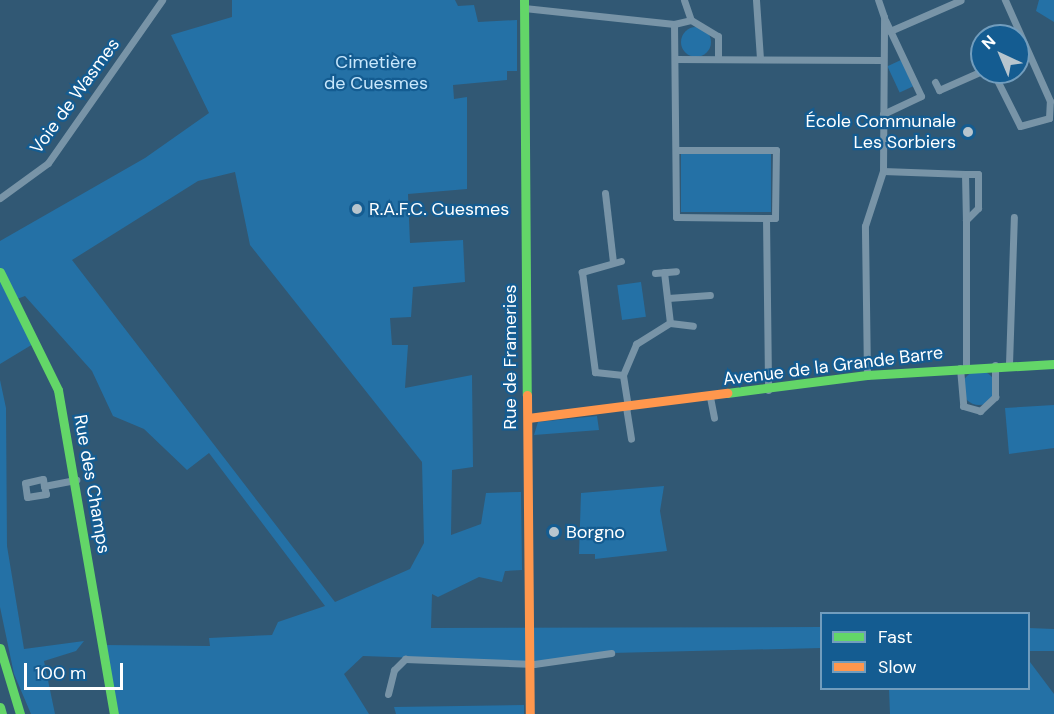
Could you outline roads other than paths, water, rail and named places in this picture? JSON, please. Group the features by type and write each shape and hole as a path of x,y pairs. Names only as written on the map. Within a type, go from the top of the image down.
{"main road":[{"name":"Rue de Frameries","path":"524,4 530,714"},
{"name":"Rue des Champs","path":"0,272 58,390 76,480 114,714"},
{"name":"Avenue de la Grande Barre","path":"528,418 768,390 867,375 995,364 1054,364"},
{"path":"0,648 20,714"},
{"path":"0,707 2,714"}],"street":[{"name":"Voie de Wasmes","path":"0,198 48,163 162,0"},
{"path":"684,0 691,20 718,36 718,59"},
{"path":"756,0 760,59"},
{"path":"878,0 921,96 883,114"},
{"path":"890,31 961,0"},
{"path":"1005,0 1016,24"},
{"path":"524,4 674,24 691,20"},
{"path":"867,375 865,226 883,171 884,17"},
{"path":"674,24 676,217 775,218 776,150 677,150"},
{"path":"999,84 1020,126 1049,118 1050,101 1030,56"},
{"path":"675,59 883,60"},
{"path":"935,82 939,90 970,76"},
{"path":"883,171 978,174 978,208 966,220"},
{"path":"963,367 965,174"},
{"path":"605,193 617,262 584,268 585,312 596,372 623,375"},
{"path":"1009,364 1014,217"},
{"path":"766,218 768,390"},
{"path":"654,273 676,271"},
{"path":"664,272 670,322"},
{"path":"668,298 710,295"},
{"path":"631,439 623,375 636,344 670,322 693,326"},
{"name":"Avenue de la Grande Barre","path":"963,367 963,406 980,411 995,398 995,364"},
{"name":"Avenue de la Grande Barre","path":"710,397 714,418"},
{"path":"44,486 76,480"},
{"path":"388,694 394,670 405,659 530,664 610,653"}],"place":[{"name":"École Communale Les Sorbiers","path":"968,132"},
{"name":"R.A.F.C. Cuesmes","path":"357,209"},
{"name":"Borgno","path":"554,532"}],"park label":[{"name":"Cimetière de Cuesmes","path":"376,73"}]}
